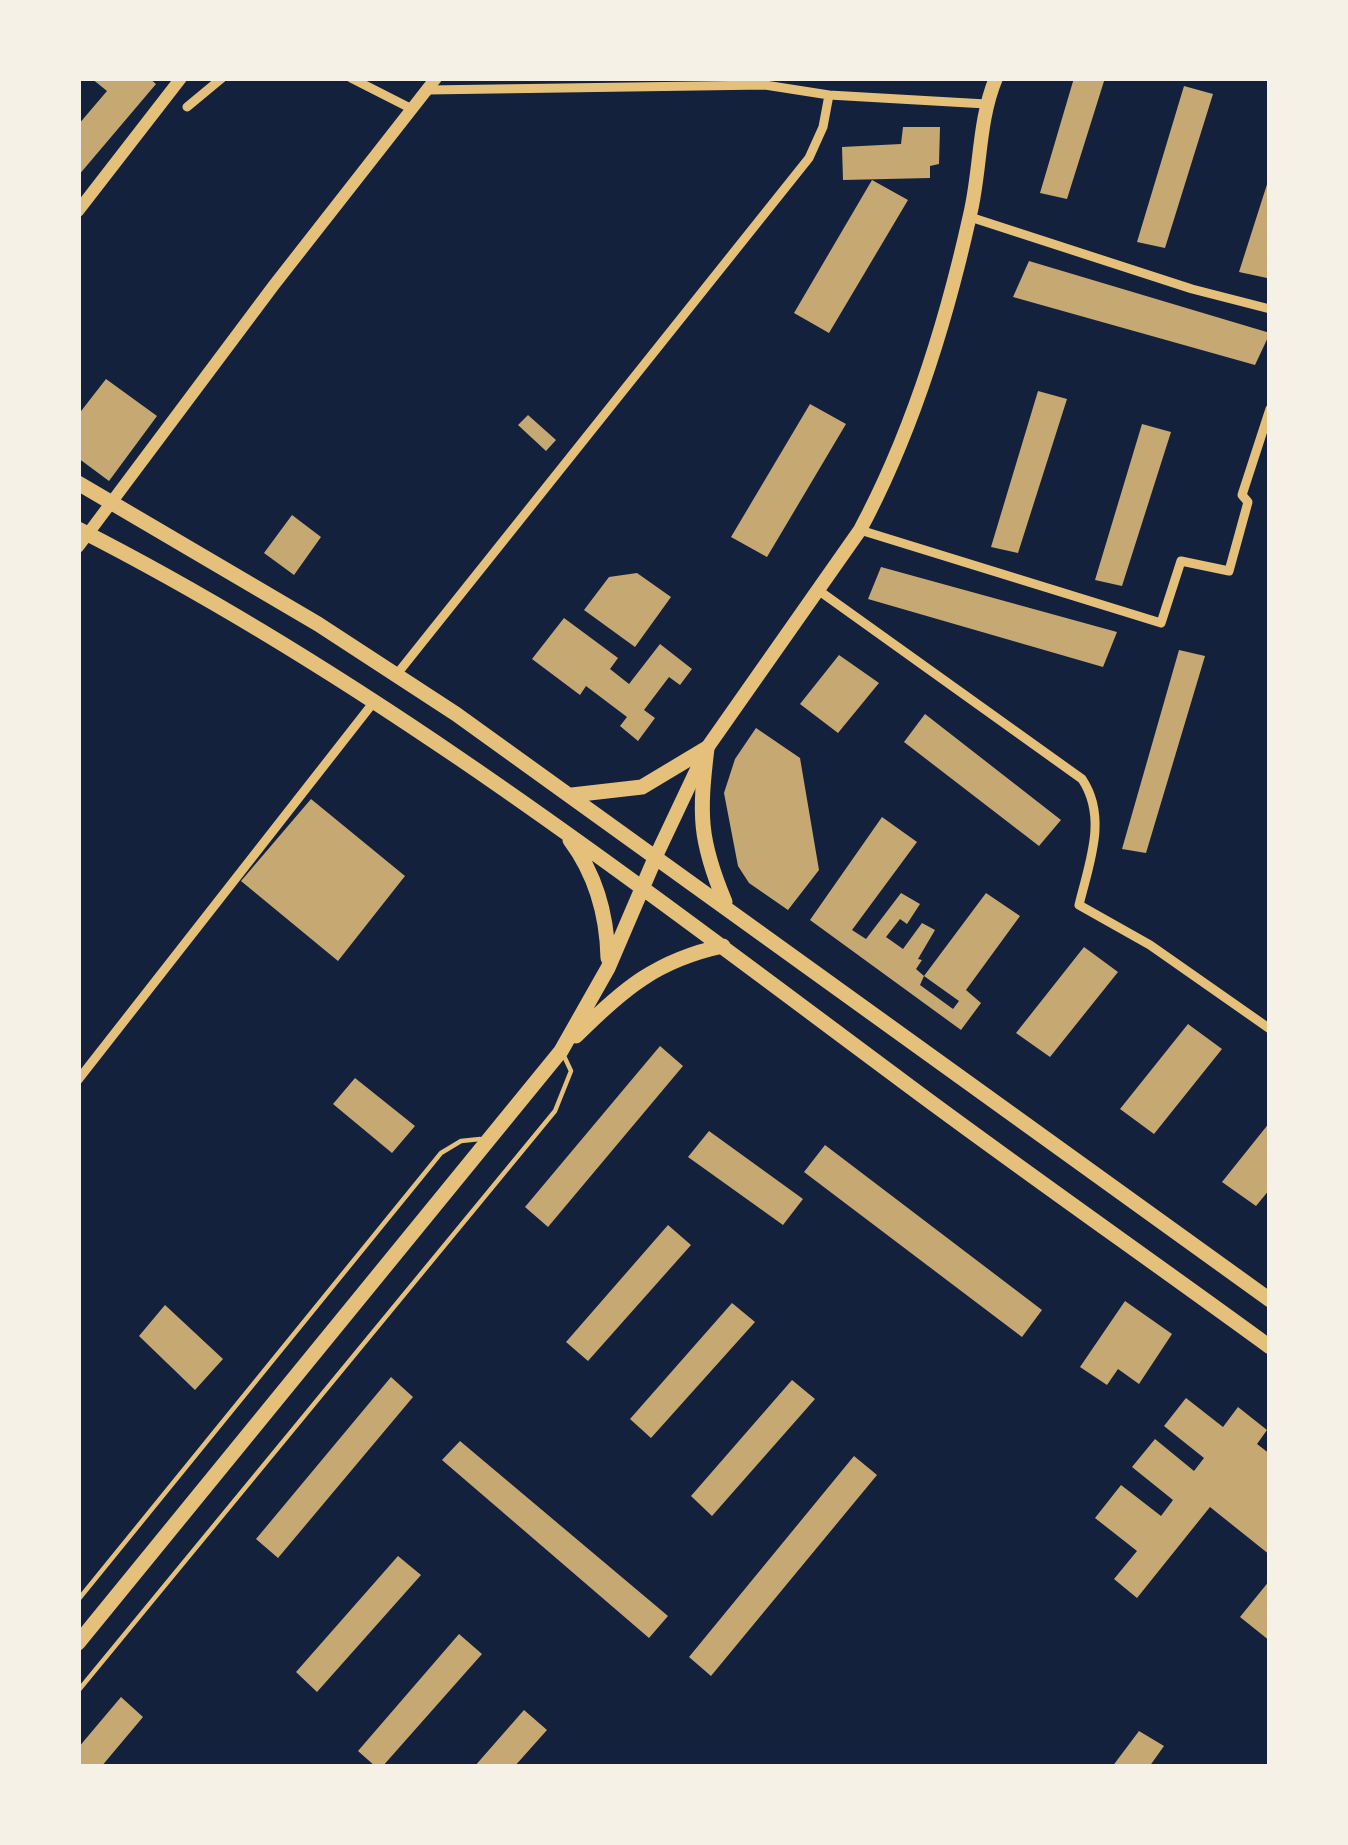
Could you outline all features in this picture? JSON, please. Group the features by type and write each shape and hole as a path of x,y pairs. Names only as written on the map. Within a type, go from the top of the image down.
{"main road":[{"path":"561,1052 608,968 707,748 860,530 912,417 970,218 992,78"},
{"path":"78,483 397,674 726,905 1270,1300"},
{"path":"81,536 198,594 555,825 1270,1347"},
{"path":"572,795 642,787 707,748"},
{"path":"707,748 701,826 706,857 726,905"},
{"path":"555,825 573,843 595,883 608,936 608,968"},
{"path":"78,1642 561,1052 617,998 667,962 723,946"}],"street":[{"path":"78,211 181,78"},
{"path":"187,106 221,78"},
{"path":"351,78 412,109"},
{"path":"473,78 478,92"},
{"path":"81,536 113,502 431,84 478,92 765,85 829,95 987,100"},
{"path":"397,674 808,158 823,128 829,95"},
{"path":"970,218 1270,309"},
{"path":"860,530 1162,623 1181,561 1229,571 1248,502 1242,495 1270,409"},
{"path":"818,590 1082,779 1094,796 1096,819 1078,905 1150,945 1270,1029"},
{"path":"78,1080 373,703"}],"lane":[{"path":"78,1691 555,1112 571,1072 561,1052"},
{"path":"78,1600 441,1153 461,1141 479,1139 485,1144"}],"building":[{"path":"91,78 149,78 156,84 78,176 78,125 107,91"},
{"path":"1074,78 1105,78 1067,199 1040,193"},
{"path":"1184,86 1213,94 1165,248 1137,242"},
{"path":"903,127 940,127 939,164 930,166 930,178 843,180 842,147 901,144"},
{"path":"1270,175 1270,267 1267,278 1239,272"},
{"path":"872,180 908,200 829,333 794,313"},
{"path":"1029,261 1270,333 1255,365 1013,297"},
{"path":"106,379 157,416 109,481 78,458 78,415"},
{"path":"1038,391 1067,399 1018,553 991,547"},
{"path":"810,404 846,424 767,557 731,537"},
{"path":"528,415 556,440 546,451 518,425"},
{"path":"1142,424 1171,432 1122,586 1095,580"},
{"path":"292,515 321,537 294,575 264,553"},
{"path":"881,567 1117,632 1103,667 868,599"},
{"path":"637,573 671,597 635,647 584,610 609,577"},
{"path":"564,618 618,658 610,669 629,684 660,644 692,669 680,685 669,677 644,710 655,718 638,741 620,726 627,717 586,686 580,695 532,659"},
{"path":"1179,650 1205,656 1146,853 1122,849"},
{"path":"839,655 879,683 838,733 800,704"},
{"path":"925,714 1061,820 1039,846 904,742"},
{"path":"756,728 800,758 819,870 788,910 749,883 738,866 724,793 735,759"},
{"path":"311,799 405,876 338,961 241,881"},
{"path":"882,817 917,842 852,930 866,939 901,893 920,904 907,924 900,919 886,937 903,949 922,923 935,930 918,959 922,960 916,969 924,976 986,893 1020,916 966,990 981,1003 961,1030 810,920","holes":["924,976 959,1001 953,1009 920,985"]},
{"path":"1084,947 1118,972 1050,1057 1016,1033"},
{"path":"1188,1024 1222,1049 1154,1134 1120,1109"},
{"path":"660,1046 683,1066 548,1227 525,1207"},
{"path":"355,1078 415,1126 392,1153 333,1104"},
{"path":"1270,1122 1270,1189 1256,1206 1222,1182"},
{"path":"709,1131 803,1199 783,1225 688,1157"},
{"path":"825,1145 1042,1310 1022,1337 804,1172"},
{"path":"668,1225 691,1245 588,1361 566,1342"},
{"path":"1125,1301 1172,1334 1139,1384 1118,1369 1107,1385 1080,1367"},
{"path":"732,1303 755,1322 651,1438 630,1419"},
{"path":"165,1305 223,1359 195,1390 139,1336"},
{"path":"391,1377 413,1397 278,1558 256,1539"},
{"path":"792,1380 815,1399 712,1516 691,1496"},
{"path":"1186,1398 1223,1427 1238,1407 1267,1430 1257,1444 1270,1454 1270,1555 1210,1507 1137,1598 1114,1579 1137,1551 1095,1518 1121,1485 1161,1516 1173,1500 1132,1467 1155,1439 1194,1471 1204,1458 1164,1426"},
{"path":"460,1441 668,1616 649,1638 442,1460"},
{"path":"854,1456 877,1475 711,1676 689,1657"},
{"path":"398,1556 421,1575 317,1692 296,1672"},
{"path":"1270,1580 1270,1641 1240,1617"},
{"path":"459,1634 482,1654 382,1767 376,1767 358,1751"},
{"path":"121,1697 143,1717 101,1767 78,1767 78,1748"},
{"path":"524,1710 547,1730 514,1767 474,1767"},
{"path":"1139,1731 1164,1746 1149,1767 1112,1767"}]}
